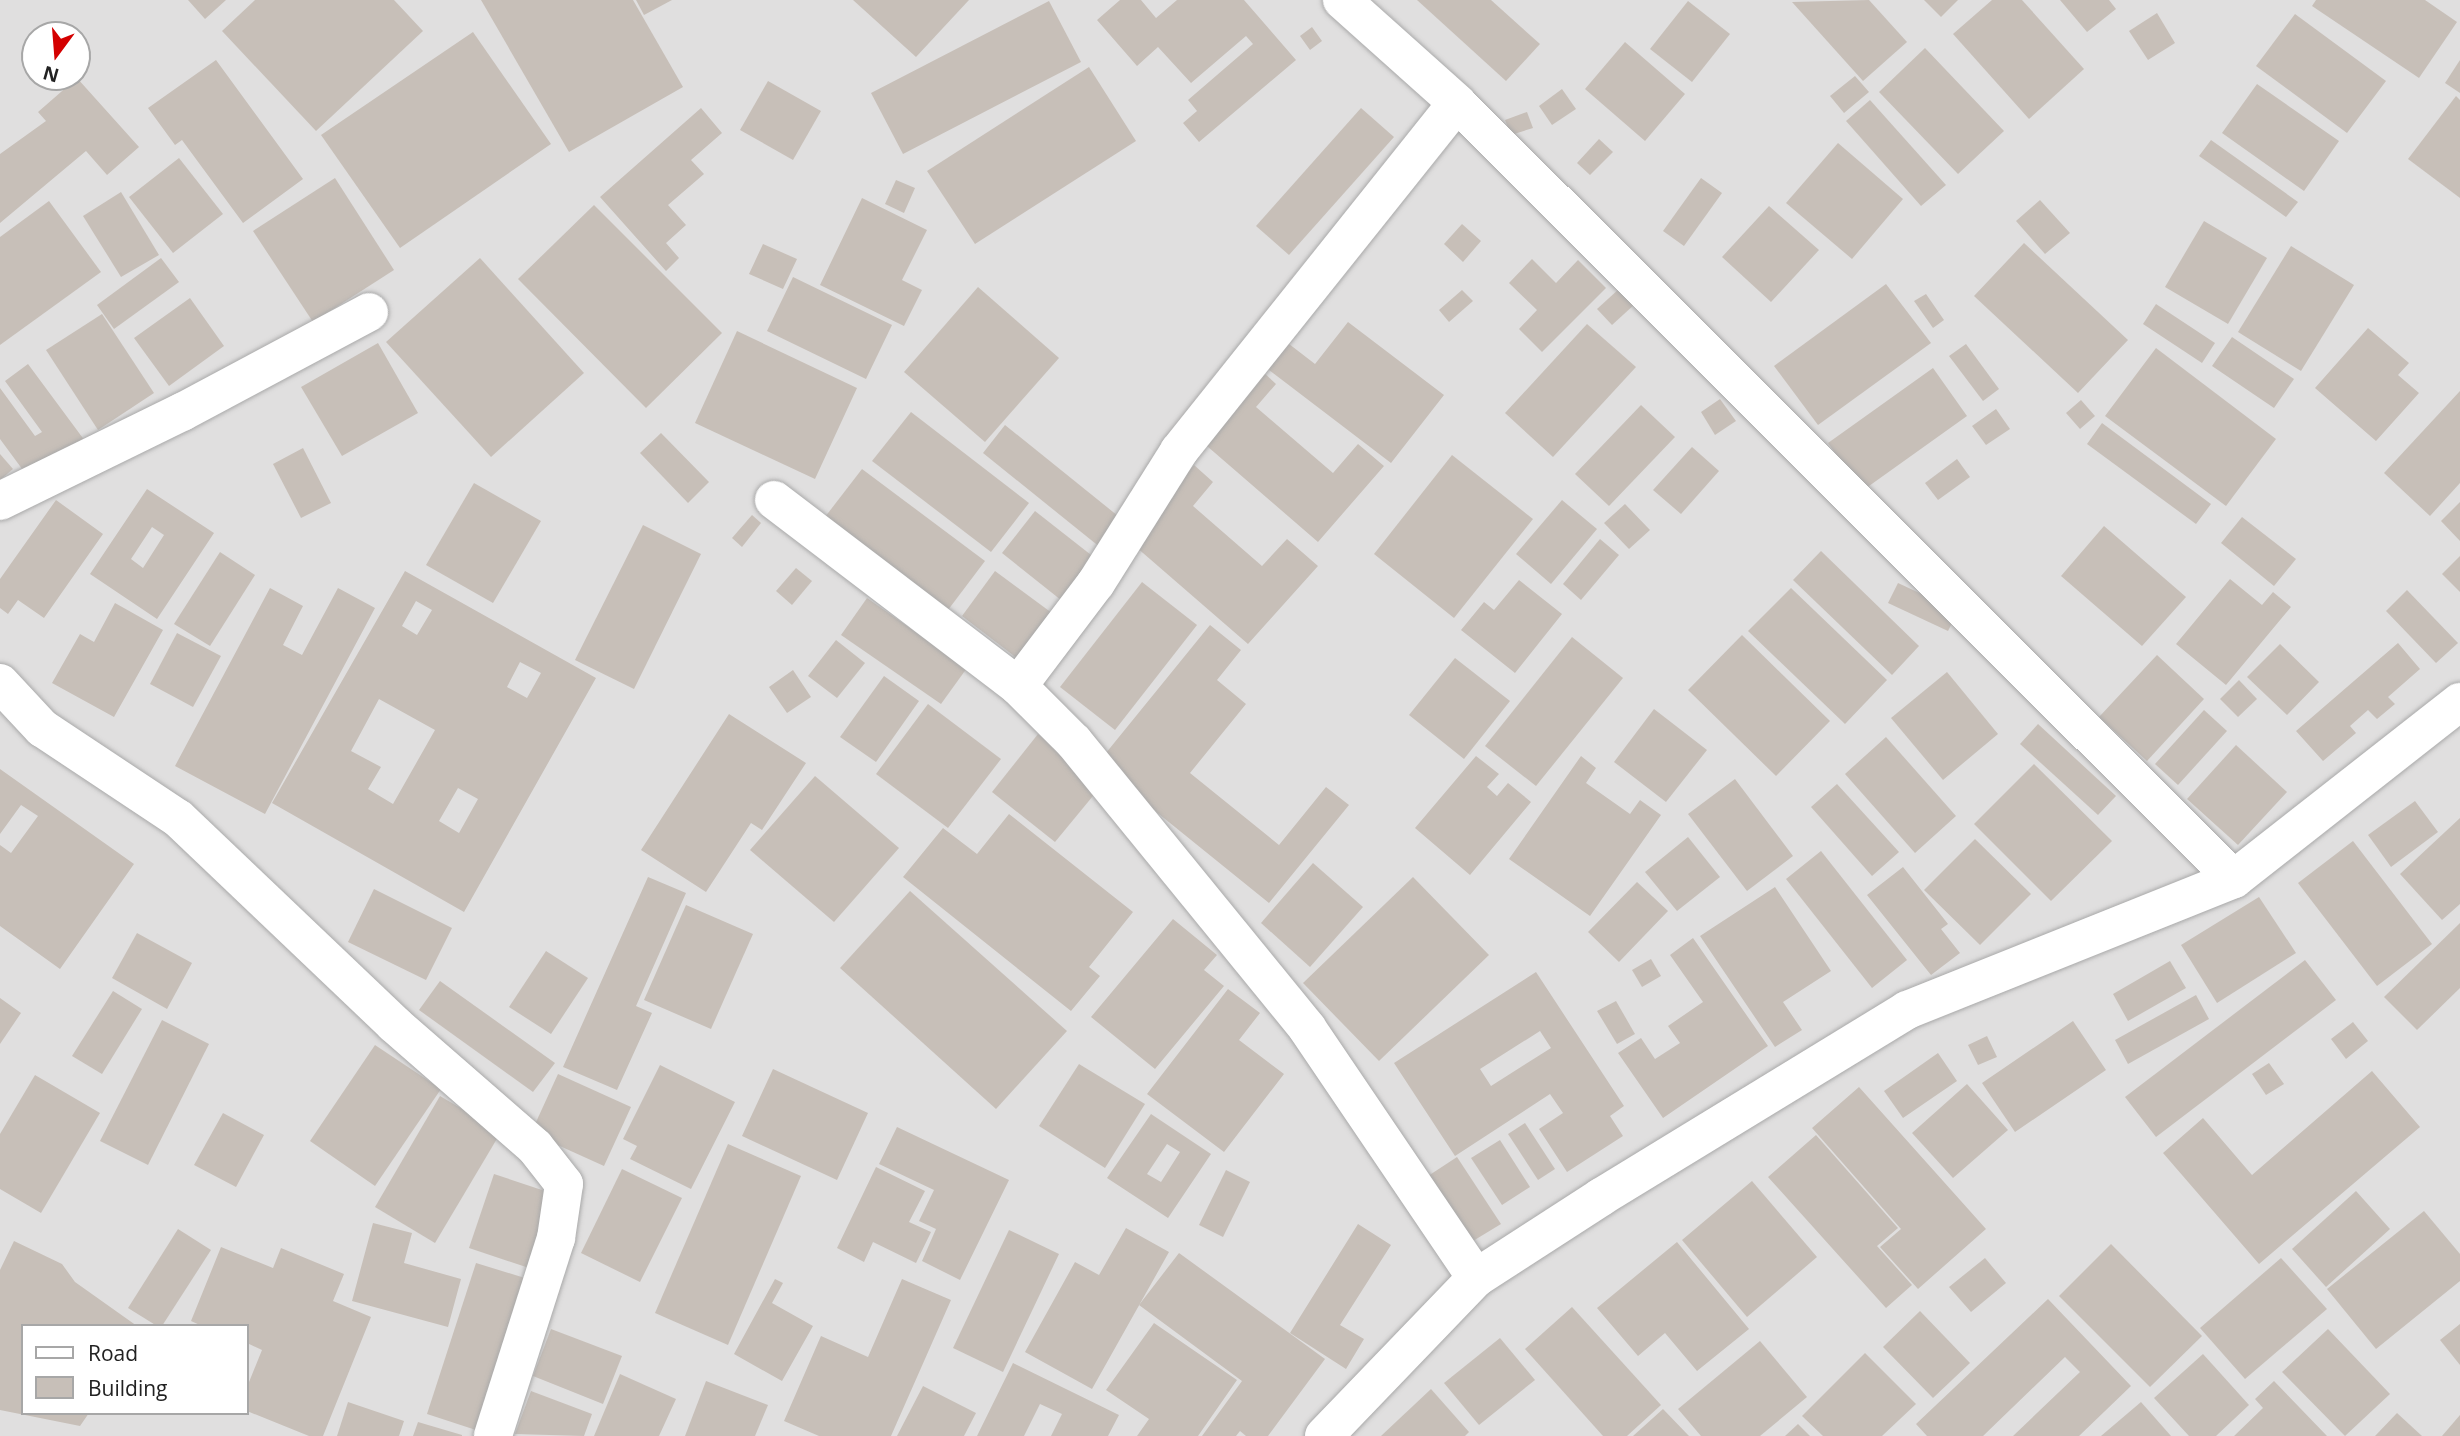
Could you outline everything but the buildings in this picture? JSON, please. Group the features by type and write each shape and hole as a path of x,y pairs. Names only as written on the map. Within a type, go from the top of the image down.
{"street":[{"path":"1342,0 1457,103 2234,879"},
{"path":"1018,686 1096,583 1179,451 1457,103"},
{"path":"0,501 194,406 369,312"},
{"path":"774,500 1018,686 1074,742 1307,1028 1476,1278"},
{"path":"0,683 42,728 179,819 263,904 535,1147 564,1184 556,1238 493,1436"},
{"path":"1324,1436 1476,1278 1907,1010 2234,879 2460,702"}],"shaded area":[{"path":"0,0 2460,0 2460,1436 0,1436"}]}
